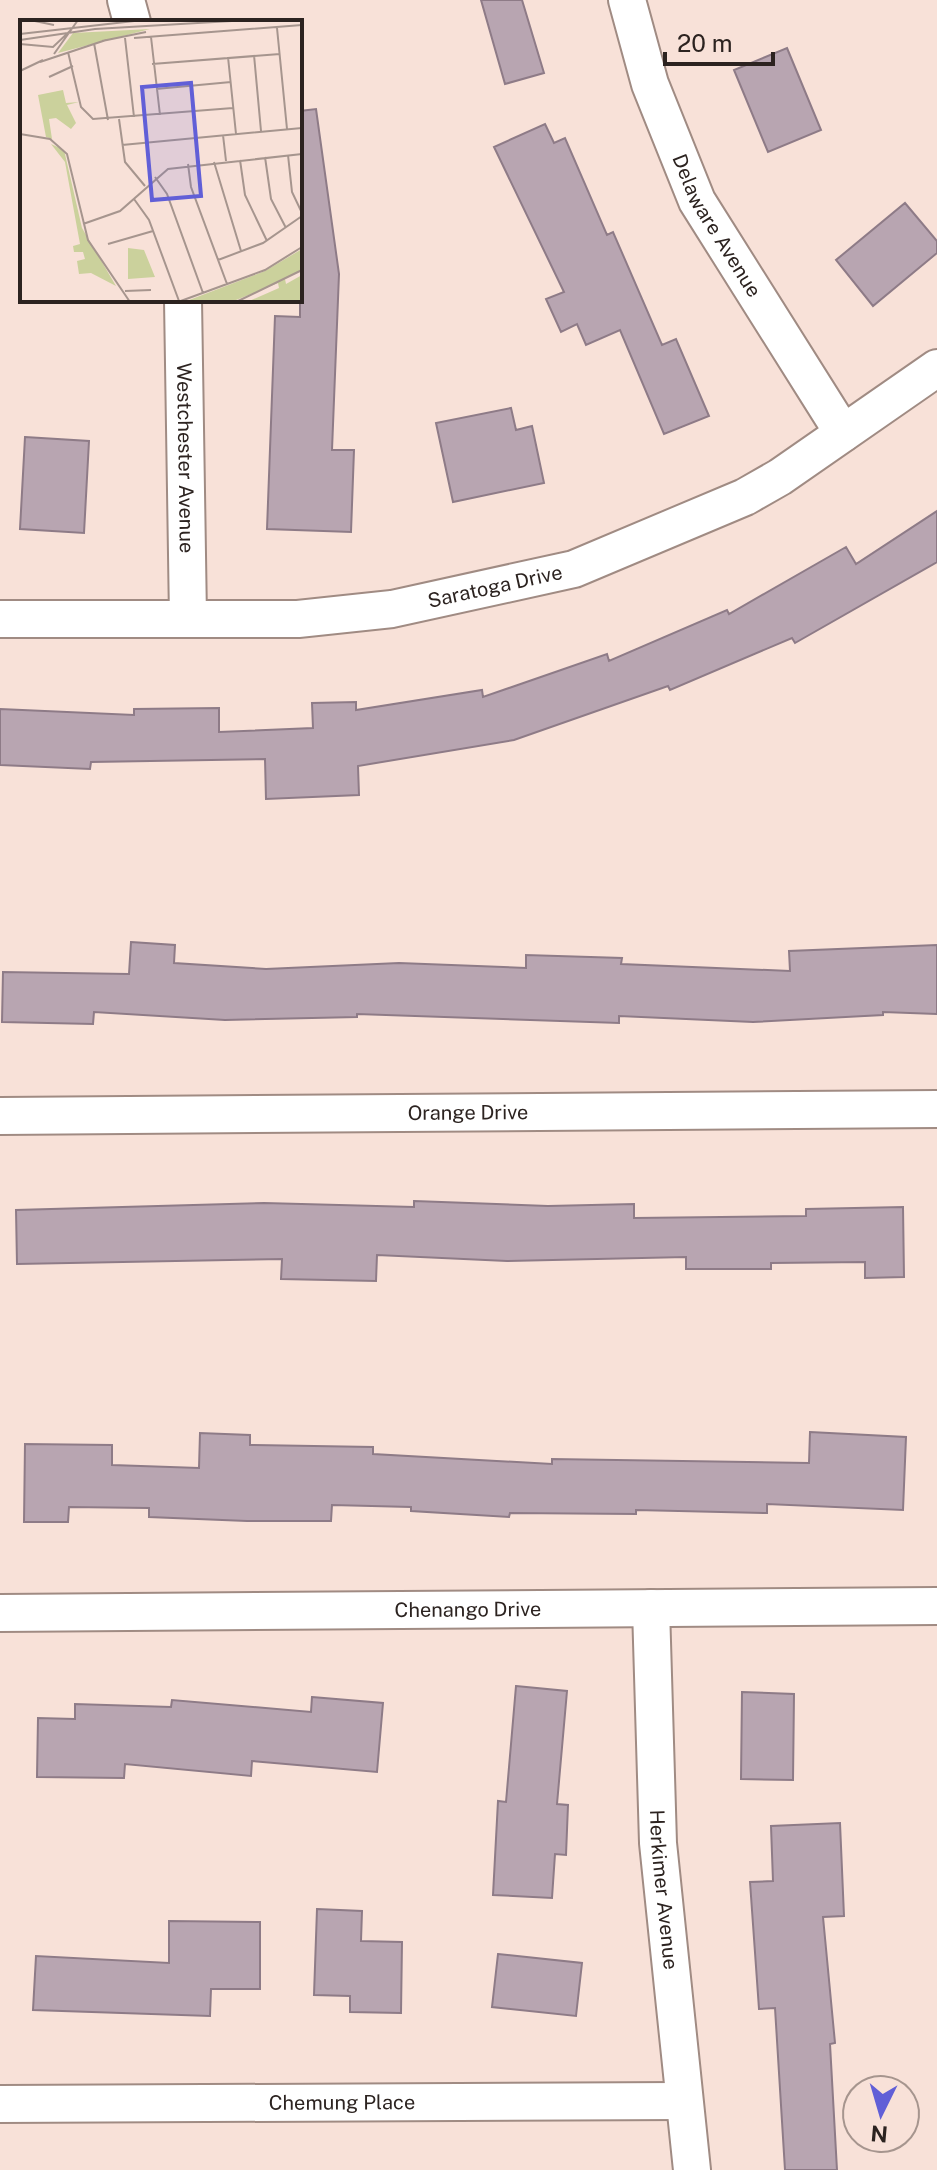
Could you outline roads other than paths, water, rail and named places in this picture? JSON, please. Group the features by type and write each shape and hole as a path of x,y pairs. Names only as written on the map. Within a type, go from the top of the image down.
{"street":[{"path":"126,0 131,20"},
{"name":"Delaware Avenue","path":"627,0 650,84 697,201 843,433"},
{"name":"Westchester Avenue","path":"183,302 188,618"},
{"name":"Saratoga Drive","path":"0,619 298,619 392,609 574,569 745,497 937,368"},
{"name":"Orange Drive","path":"0,1116 937,1109"},
{"name":"Chenango Drive","path":"0,1613 937,1606"},
{"name":"Herkimer Avenue","path":"651,1608 658,1843 678,2022 682,2101 692,2170"},
{"name":"Chemung Place","path":"0,2104 682,2101"}]}
